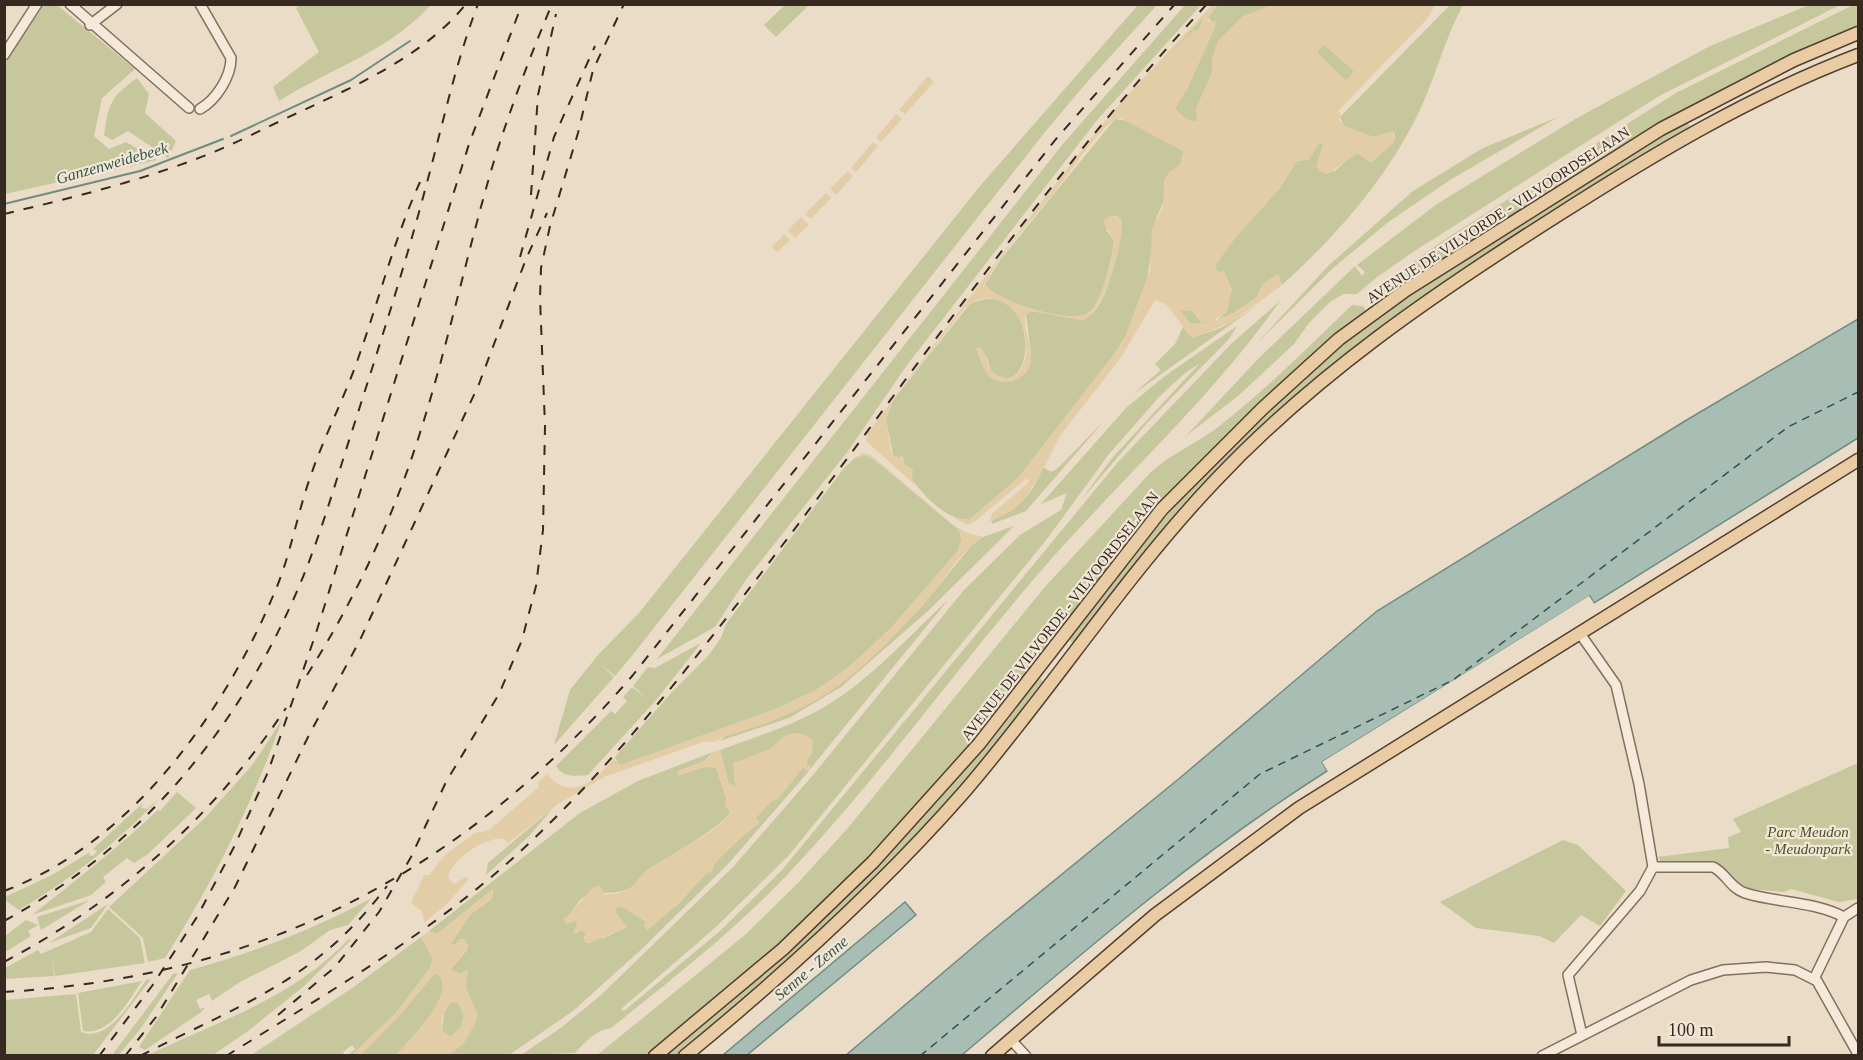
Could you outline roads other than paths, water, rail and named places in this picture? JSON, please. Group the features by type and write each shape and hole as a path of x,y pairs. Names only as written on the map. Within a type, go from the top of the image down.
{"main road":[{"name":"AVENUE DE VILVORDE - VILVOORDSELAAN","path":"655,1056 783,949 897,836 979,744 1162,509 1262,409 1339,339 1406,290 1661,129 1794,60 1858,33"},
{"path":"685,1056 824,937 902,859 1007,740 1181,518 1242,453 1304,395 1424,302 1650,157 1739,107 1858,55"},
{"path":"992,1056 1155,915 1270,828 1328,789 1581,635 1858,460"}],"street":[{"path":"4,55 37,4"},
{"path":"72,6 84,4"},
{"path":"90,25 117,4"},
{"path":"200,4 231,58 231,66 222,85 207,105 200,109"},
{"path":"72,6 90,25 189,108"},
{"path":"1581,635 1611,676 1617,690 1639,784 1653,867 1640,891 1568,975 1582,1035"},
{"path":"1653,867 1713,867 1721,871 1734,887 1745,893 1786,900 1844,917"},
{"path":"1814,979 1844,917 1858,908"},
{"path":"1542,1056 1691,980 1716,972 1774,967 1795,970 1814,979 1822,988 1858,1054"},
{"path":"1010,1039 1026,1056"}],"waterway":[{"name":"Ganzenweidebeek","path":"231,136 351,80 410,41"},
{"name":"Ganzenweidebeek","path":"4,204 140,171 223,139"}],"railway":[{"path":"4,214 143,177 232,144 391,66 431,38 466,4"},
{"path":"4,921 55,890 102,855 146,816 185,774 221,728 253,679 281,627 318,536 373,366 417,220 456,73 478,4"},
{"path":"99,1056 152,986 197,917 234,847 268,772 316,633 469,144 522,4"},
{"path":"307,675 364,572 389,518 410,463 433,391 498,150 519,87 552,4"},
{"path":"278,1015 335,967 379,912 411,857 446,782 499,694 522,640 536,586 543,530 545,426 541,268 550,226 578,133 593,70 624,4"},
{"path":"4,992 99,982 188,964 273,937 353,901 428,857 500,805 568,744 633,675 1056,139 1175,4"},
{"path":"226,1056 342,984 454,907 524,848 619,750 734,608 1033,211 1147,71 1207,4"},
{"path":"531,195 538,95 556,14"},
{"path":"520,257 554,137 595,46"},
{"path":"4,891 51,869 95,840 135,805 171,766 204,723 232,677 257,631 278,584 311,475 354,369 395,245 420,182"},
{"path":"125,1056 156,1017 235,887 308,737 360,640 479,384 526,259 547,213"},
{"path":"4,962 86,912 161,853 228,785 286,708"},
{"path":"140,1056 244,1005 304,968 332,946 360,919 387,886"}],"park label":[{"name":"Parc Meudon - Meudonpark","path":"1808,840"}],"water label":[{"name":"Senne - Zenne","path":"811,968"}]}
